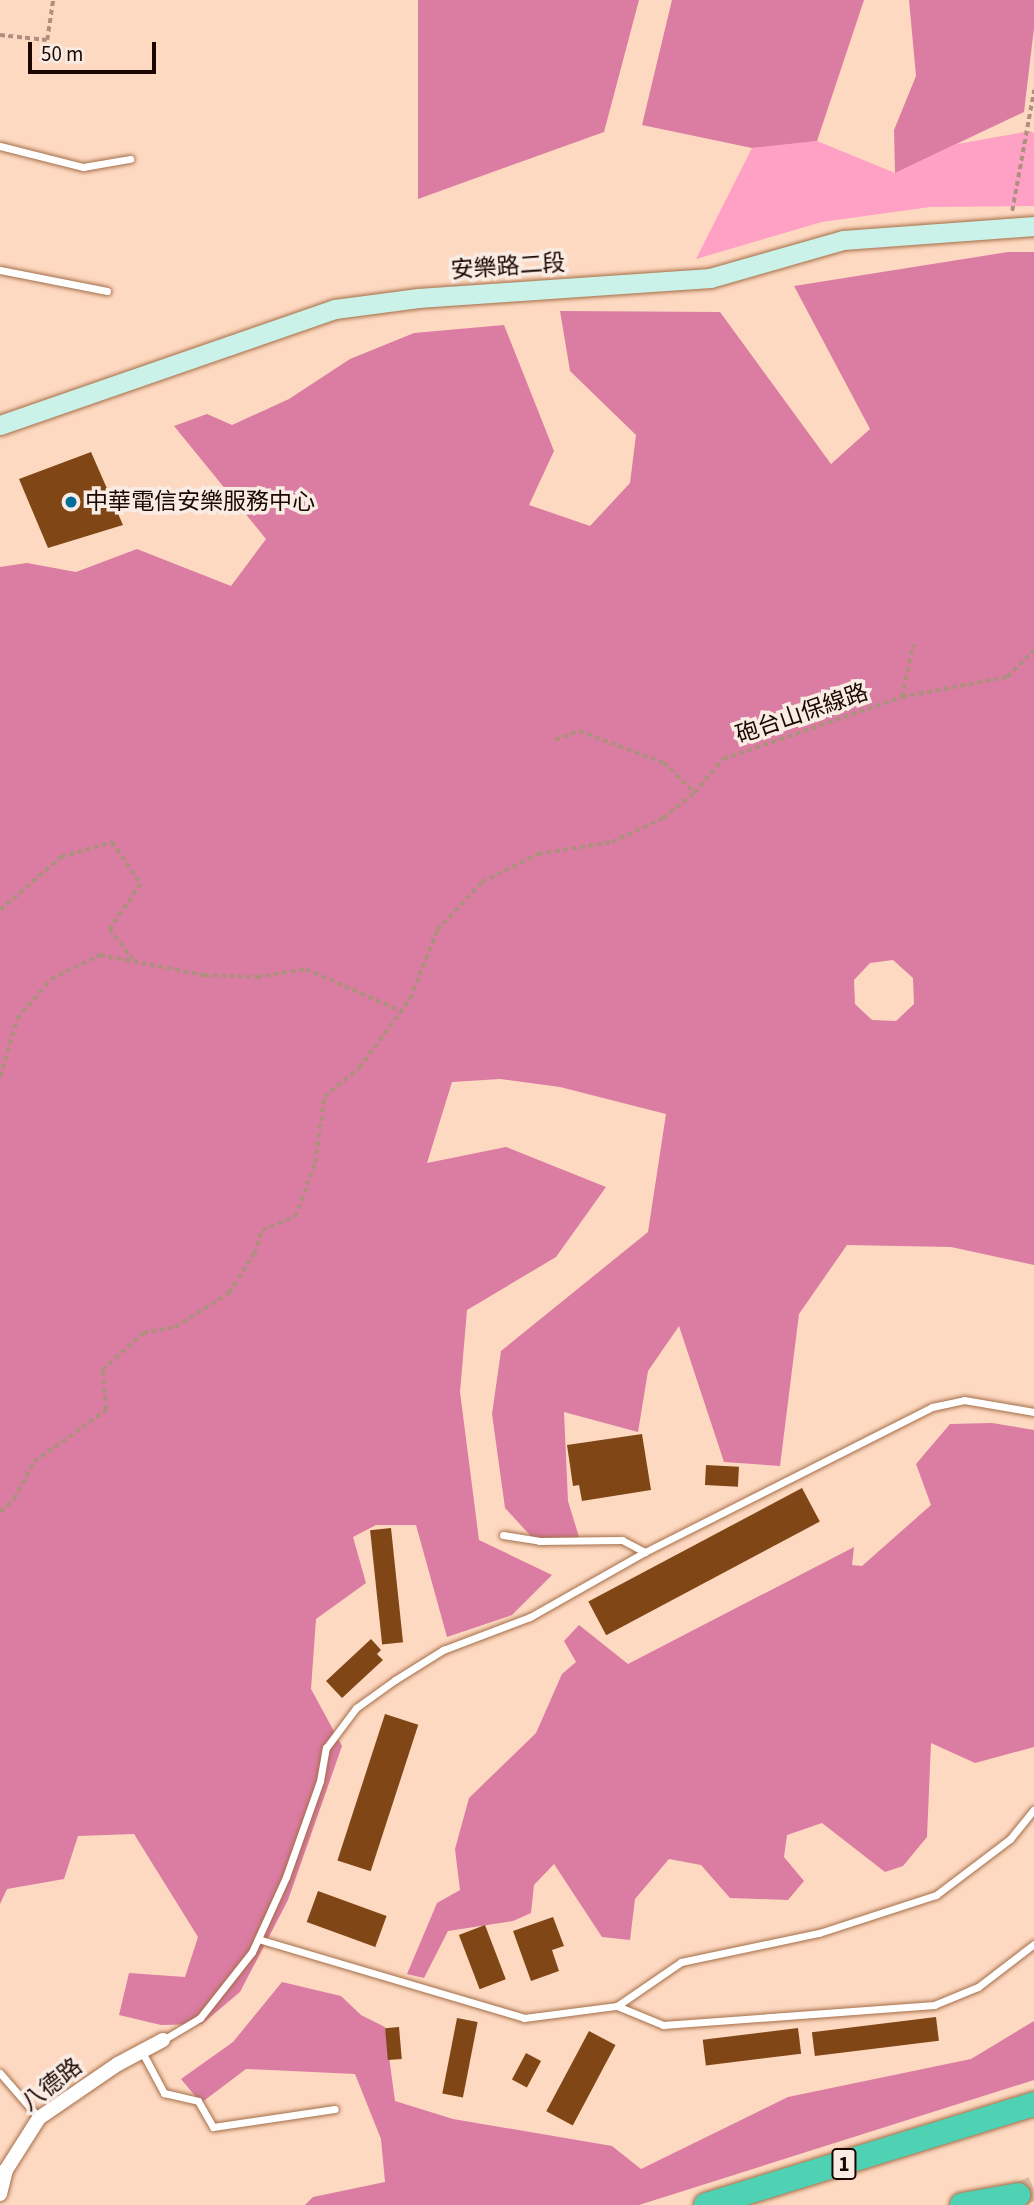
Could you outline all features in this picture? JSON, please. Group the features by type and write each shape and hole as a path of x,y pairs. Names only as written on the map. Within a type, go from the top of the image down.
{"highway":[{"name":"1","path":"711,2204 1034,2104"},
{"path":"962,2205 1018,2195"}],"street":[{"name":"安樂路二段","path":"0,425 335,309 418,298 710,278 843,240 1009,225 1034,226"},
{"name":"八德路","path":"0,2194 6,2170 39,2118 163,2040"}],"lane":[{"path":"0,146 83,167 130,159"},
{"path":"0,270 107,291"},
{"path":"163,2040 200,2018 258,1939 320,1781 326,1748 356,1708 443,1650 530,1617 645,1552 932,1407 964,1400 1034,1412"},
{"path":"503,1535 538,1541 622,1540 645,1552"},
{"path":"258,1939 524,2018 617,2006 681,1962 819,1933 936,1895 1010,1839 1034,1809"},
{"path":"617,2006 663,2025 934,2005 978,1987 1034,1944"},
{"path":"142,2052 164,2093 198,2101 213,2127 335,2109"},
{"path":"0,2073 39,2118"}],"path":[{"path":"0,35 47,40 52,0"},
{"path":"1009,225 1034,90"},
{"path":"902,697 913,644"},
{"name":"砲台山保線路","path":"0,1512 14,1499 34,1462 106,1410 102,1370 143,1333 175,1327 229,1293 254,1254 262,1230 295,1217 315,1163 324,1097 359,1068 401,1011 437,930 482,882 538,854 611,842 663,818 694,793 723,758 902,697 1007,677 1034,650"},
{"path":"555,740 579,731 664,763 694,793"},
{"path":"0,911 61,857 112,842 141,884 110,929 135,961"},
{"path":"0,1077 17,1019 51,979 100,955 204,975 257,977 306,969 401,1011"}],"shaded area":[{"path":"418,0 639,0 604,132 418,199"},
{"path":"672,0 864,0 817,141 752,148 642,125"},
{"path":"909,0 1034,0 1034,28 1024,112 895,173 894,130 916,76"},
{"path":"1030,131 1034,133 1034,206 930,207 822,222 696,259 752,148 817,141 895,173 957,144"},
{"path":"1008,252 1034,252 1034,1265 951,1247 847,1245 799,1314 780,1466 724,1462 679,1326 648,1371 638,1432 564,1412 568,1501 579,1537 539,1545 505,1508 492,1414 501,1351 648,1232 666,1114 560,1087 500,1079 452,1082 427,1163 506,1147 606,1187 556,1257 467,1310 460,1392 479,1540 552,1575 512,1615 447,1637 416,1525 376,1525 353,1537 366,1583 316,1619 311,1689 342,1746 288,1900 240,1992 202,2024 161,2025 119,2015 129,1973 185,1977 198,1937 134,1834 78,1836 64,1879 7,1889 0,1904 0,567 27,563 76,572 137,549 231,586 266,539 174,426 207,414 232,425 289,399 350,359 414,333 504,325 554,451 529,505 590,526 630,483 636,435 570,371 560,311 720,312 831,464 870,429 794,286","holes":["893,960 913,978 914,1004 896,1021 872,1020 855,1004 854,980 870,963"]},
{"path":"992,1423 1034,1430 1034,1747 975,1763 931,1743 927,1837 903,1866 885,1872 822,1823 787,1835 784,1857 804,1881 788,1900 730,1898 701,1865 669,1859 635,1899 630,1940 602,1937 554,1864 534,1885 531,1913 513,1921 448,1931 424,1978 407,1974 437,1903 460,1890 455,1849 469,1798 536,1733 562,1674 576,1662 564,1641 579,1625 628,1664 854,1547 852,1565 862,1566 931,1505 916,1464 950,1424"},
{"path":"282,1982 341,1996 361,2015 385,2027 395,2101 453,2119 612,2146 641,2169 788,2097 971,2059 1034,2021 1034,2080 639,2205 305,2205 313,2197 385,2182 381,2139 355,2074 246,2069 201,2103 181,2079 233,2042"}],"building":[{"name":"中華電信安樂服務中心","path":"91,452 123,525 48,548 19,479"},
{"path":"642,1434 651,1490 582,1501 579,1485 573,1486 567,1445"},
{"path":"706,1465 739,1467 738,1487 705,1485"},
{"path":"802,1488 820,1522 606,1635 588,1602"},
{"path":"391,1528 403,1642 382,1645 370,1530"},
{"path":"371,1639 381,1650 377,1654 383,1660 342,1698 326,1681"},
{"path":"385,1714 418,1725 371,1871 337,1860"},
{"path":"318,1891 387,1916 375,1947 307,1922"},
{"path":"553,1917 564,1946 552,1950 559,1971 531,1981 513,1931"},
{"path":"485,1925 506,1979 480,1989 459,1935"},
{"path":"936,2017 939,2041 815,2056 812,2032"},
{"path":"457,2018 478,2022 463,2098 442,2094"},
{"path":"399,2027 402,2059 388,2060 385,2028"},
{"path":"798,2028 801,2054 706,2066 703,2040"},
{"path":"589,2031 615,2045 573,2125 546,2111"},
{"path":"526,2053 541,2061 527,2087 512,2079"}],"tunnel":[{"path":"1018,2195 1034,2188"}],"place":[{"name":"中華電信安樂服務中心","path":"71,502"}]}
